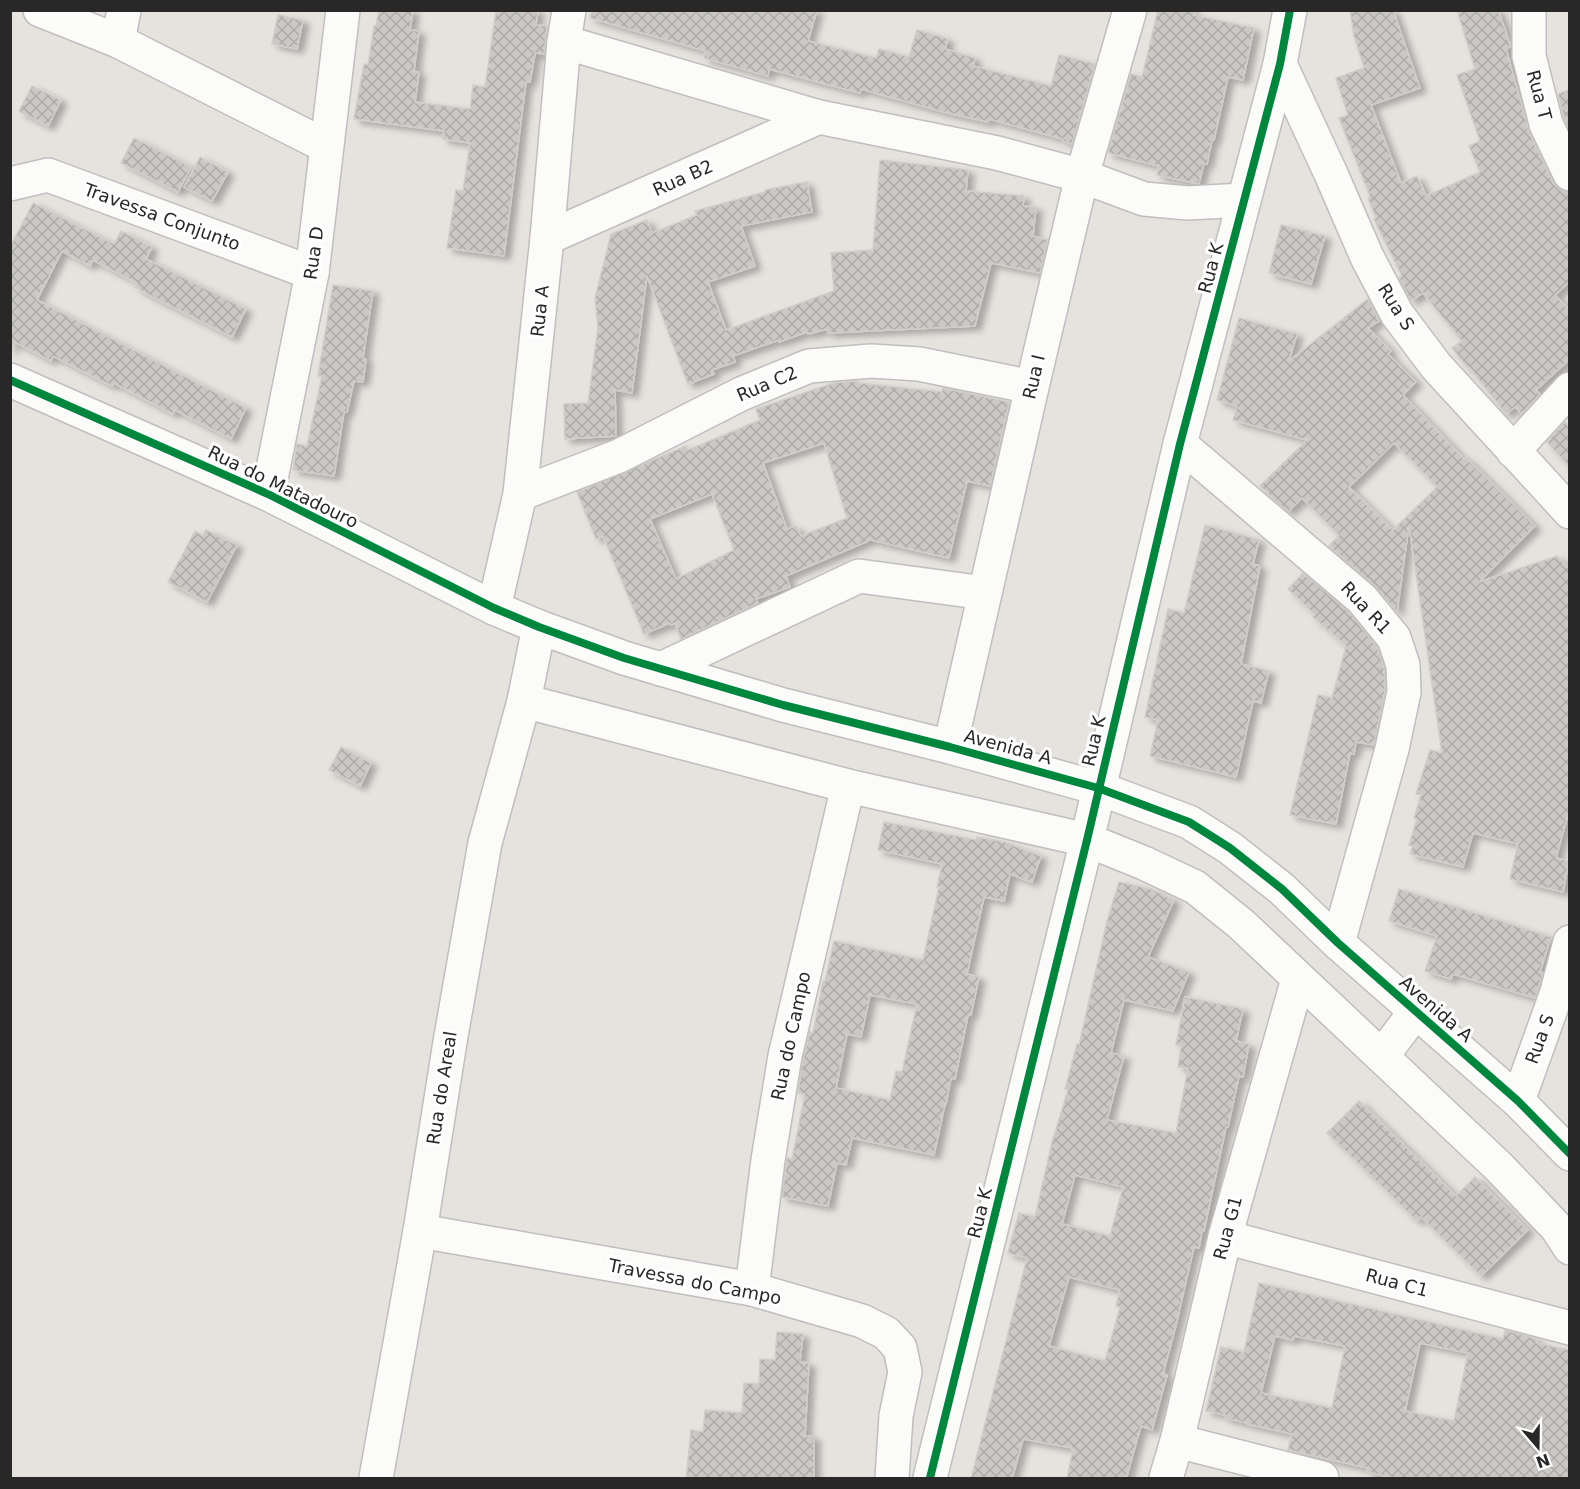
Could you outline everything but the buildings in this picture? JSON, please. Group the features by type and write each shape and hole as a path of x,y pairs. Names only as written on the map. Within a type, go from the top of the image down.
{"street":[{"path":"39,10 121,26 327,146"},
{"name":"Rua D","path":"268,494 312,273 343,10"},
{"name":"Rua I","path":"950,747 1032,387 1083,176 1130,10"},
{"name":"Rua K","path":"930,1479 1087,840 1179,444 1280,64 1290,10"},
{"name":"Rua T","path":"1529,10 1529,56 1546,124 1569,174"},
{"path":"567,26 819,117 997,153 1083,176 1144,199 1188,203 1244,200"},
{"name":"Rua A","path":"494,608 520,494 567,26"},
{"name":"Rua S","path":"1280,64 1331,174 1366,257 1397,314 1436,366 1569,512"},
{"name":"Rua B2","path":"547,238 819,117"},
{"name":"Travessa Conjunto","path":"10,184 48,175 312,273"},
{"name":"Rua C2","path":"520,494 620,456 741,394 809,366 871,362 919,364 1032,387"},
{"name":"Rua do Matadouro","path":"10,380 268,494 494,608 539,627"},
{"path":"1513,452 1569,389"},
{"name":"Rua R1","path":"1179,444 1362,598 1394,638 1397,647 1402,665 1404,692 1402,703 1392,749 1338,943"},
{"path":"661,669 859,576 985,593"},
{"name":"Avenida A","path":"539,627 661,669 783,705 950,747 1098,788 1189,822 1230,848 1281,889 1338,943 1518,1101 1569,1154"},
{"name":"Rua do Areal","path":"376,1479 485,843 524,701 539,627"},
{"path":"524,701 848,786 1087,840 1195,887 1241,924 1500,1168 1557,1228 1569,1248"},
{"name":"Rua do Campo","path":"752,1289 768,1160 785,1056 848,786"},
{"name":"Rua S","path":"1518,1101 1557,992 1569,942"},
{"name":"Rua G1","path":"1166,1479 1225,1237 1298,979"},
{"path":"1382,1056 1416,1011"},
{"name":"Travessa do Campo","path":"420,1232 752,1289 862,1321 886,1333 900,1348 905,1372 896,1416 892,1479"},
{"name":"Rua C1","path":"1225,1237 1569,1328"},
{"path":"1177,1441 1322,1479"}],"cycle path":[{"path":"930,1478 1087,840 1180,444 1280,64 1290,10"},
{"path":"10,380 268,494 494,608 539,627 624,658 783,705 950,747 1098,788 1189,822 1230,848 1282,889 1338,943 1518,1101 1570,1154"}]}
